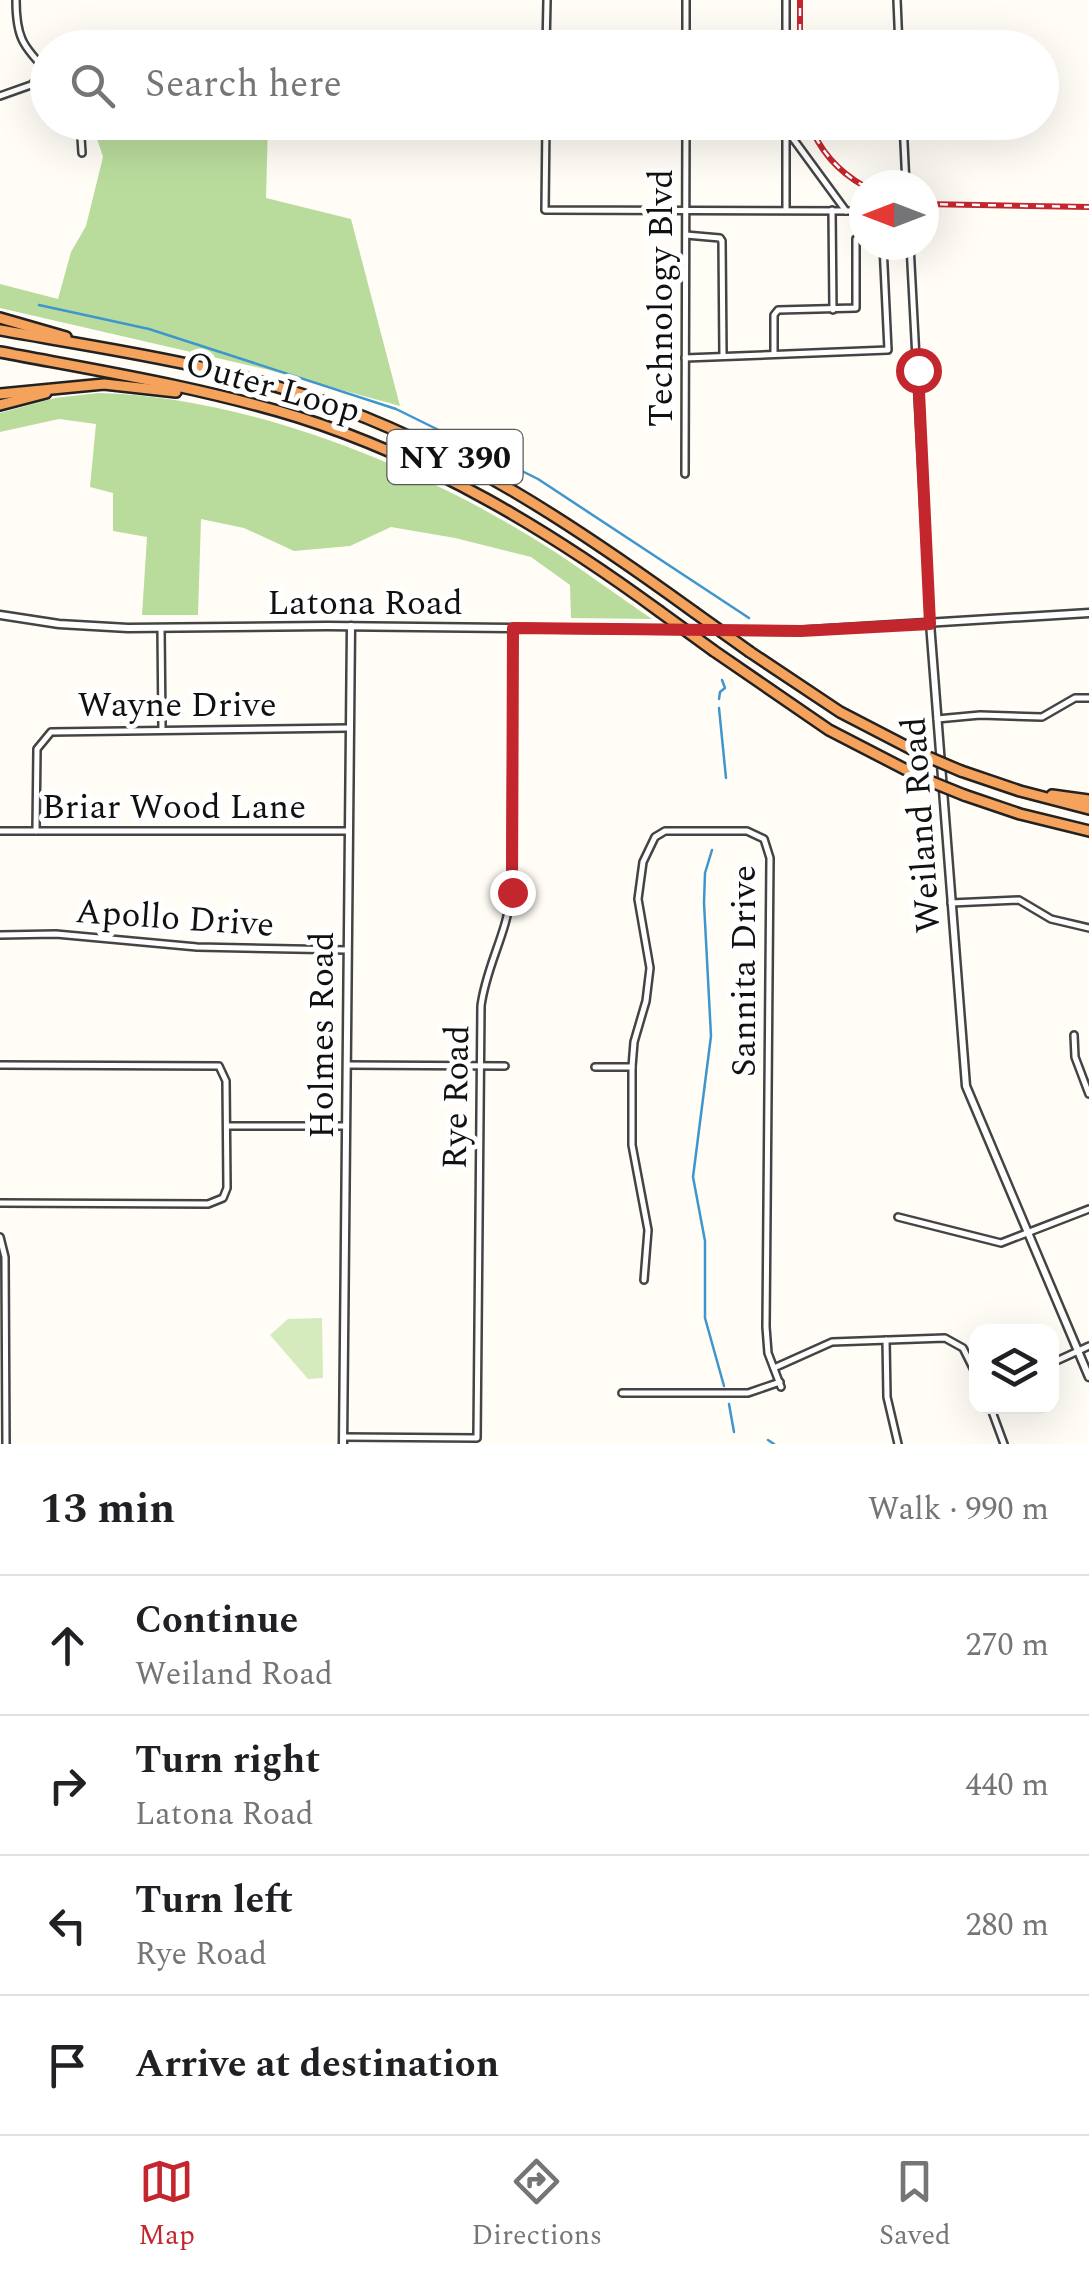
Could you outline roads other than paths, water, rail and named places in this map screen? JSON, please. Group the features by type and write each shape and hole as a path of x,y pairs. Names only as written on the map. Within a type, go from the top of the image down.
{"highway":[{"path":"0,318 127,352"},
{"name":"Outer Loop","path":"0,330 206,368 274,386 373,420 437,448 559,516 850,718 921,754 1020,792"},
{"name":"Outer Loop","path":"0,352 152,380 254,405 377,446 461,485 552,537 819,724 922,778 964,795 1089,831"},
{"path":"0,405 90,384"},
{"path":"0,394 90,384 142,386 254,405"},
{"path":"1020,792 1089,800"},
{"name":"NY 390","path":"1020,792 1089,809"}],"street":[{"path":"16,0 17,29 30,53"},
{"path":"546,0 546,30"},
{"path":"686,0 686,30"},
{"path":"786,0 786,30"},
{"path":"896,0 898,30"},
{"path":"0,96 30,85"},
{"path":"81,140 82,153"},
{"path":"546,140 545,210 849,210"},
{"name":"Technology Blvd","path":"685,474 686,140"},
{"path":"786,140 786,210"},
{"path":"796,140 846,210"},
{"path":"903,140 905,170"},
{"path":"832,210 832,310"},
{"path":"686,235 722,241 722,356"},
{"path":"774,354 776,312 856,308 856,260"},
{"path":"685,358 888,350 884,260"},
{"name":"Weiland Road","path":"911,260 930,624 966,1086 1089,1377"},
{"name":"Latona Road","path":"0,615 77,625 161,628 801,631 1089,613"},
{"name":"Holmes Road","path":"343,1440 350,626"},
{"path":"161,628 162,729"},
{"name":"Rye Road","path":"343,1440 477,1438 483,988 507,922 512,892 513,628"},
{"path":"937,718 1042,717 1076,698 1089,698"},
{"name":"Wayne Drive","path":"36,831 37,749 45,736 67,729 348,728"},
{"name":"Sannita Drive","path":"644,1280 648,1230 632,1145 634,1042 650,980 638,899 640,875 660,833 671,830 757,834 767,844 770,858 766,1344 774,1368"},
{"name":"Briar Wood Lane","path":"0,831 347,831"},
{"path":"951,903 1020,900 1051,919 1089,928"},
{"name":"Apollo Drive","path":"0,935 56,934 197,947 347,950"},
{"path":"1074,1035 1074,1057 1089,1094"},
{"path":"0,1065 218,1066 226,1081 226,1188 223,1198 214,1203 0,1203"},
{"path":"346,1065 505,1066"},
{"path":"596,1067 632,1067"},
{"path":"226,1126 345,1126"},
{"path":"898,1217 993,1243 1089,1210"},
{"path":"0,1237 5,1257 6,1444"},
{"path":"622,1392 748,1393 780,1385 774,1368 832,1342 949,1338 969,1358"},
{"path":"886,1340 887,1397 898,1444"},
{"path":"1059,1360 1089,1346"},
{"path":"993,1414 1004,1444"}],"waterway":[{"path":"39,305 149,329 396,409 538,479 749,618"},
{"path":"719,699 725,688 722,680"},
{"path":"719,708 726,778"},
{"path":"712,850 705,873 704,903 711,1036 693,1177 705,1241 705,1318 724,1386"},
{"path":"729,1404 734,1432"},
{"path":"768,1440 774,1444"}],"railway":[{"path":"800,0 800,30"},
{"path":"817,140 849,176"},
{"path":"939,204 1089,207"}]}
